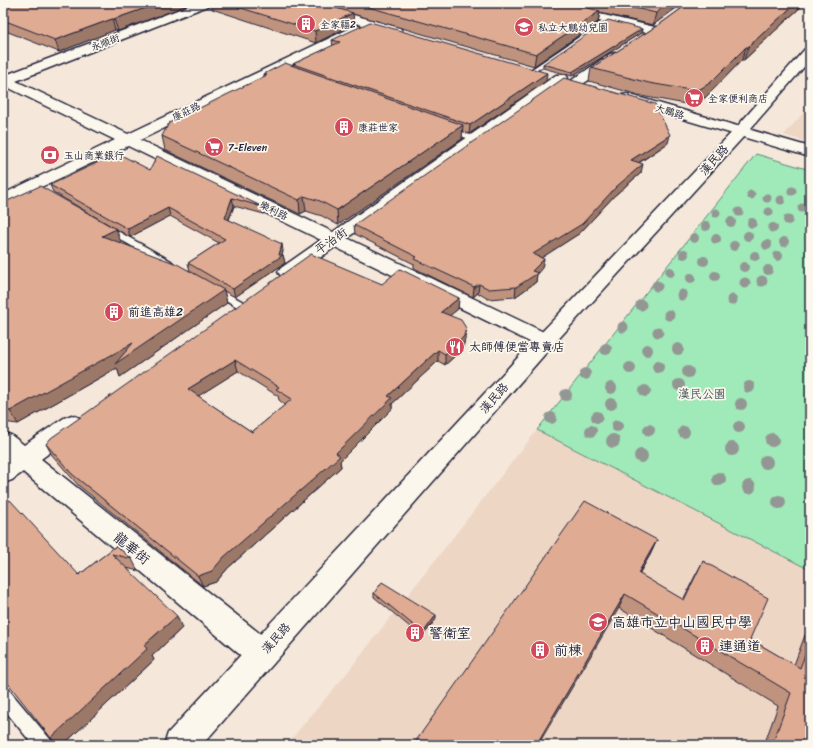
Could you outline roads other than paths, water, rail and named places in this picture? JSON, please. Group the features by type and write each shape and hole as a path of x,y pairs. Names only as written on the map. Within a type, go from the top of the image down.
{"street":[{"name":"永順街","path":"4,81 206,3"},
{"path":"299,3 407,34"},
{"path":"543,3 655,31"},
{"path":"642,40 668,22"},
{"name":"康莊路","path":"3,200 37,188 127,140 370,23"},
{"name":"平治街","path":"272,283 476,139 569,80 629,48"},
{"name":"漢民路","path":"180,745 546,341 740,132 810,52"},
{"path":"519,66 591,87"},
{"name":"樂利路","path":"4,81 546,341"},
{"name":"大鵬路","path":"614,94 810,152"},
{"path":"222,318 247,300"},
{"path":"13,466 87,414"},
{"name":"龍華街","path":"3,442 13,466 262,654"}],"lane":[{"path":"534,70 607,20"},
{"path":"276,68 290,74"},
{"path":"438,126 476,139"},
{"path":"96,221 179,269"},
{"path":"206,285 247,300"},
{"path":"3,696 44,745"}],"place":[{"name":"全家福2","path":"306,24"},
{"name":"私立大鵬幼兒園","path":"524,27"},
{"name":"全家便利商店","path":"694,98"},
{"name":"康莊世家","path":"344,127"},
{"name":"7-Eleven","path":"214,147"},
{"name":"玉山商業銀行","path":"50,155"},
{"name":"前進高雄2","path":"114,312"},
{"name":"太師傅便當專賣店","path":"455,347"},
{"name":"高雄市立中山國民中學","path":"598,622"},
{"name":"警衛室","path":"415,633"},
{"name":"連通道","path":"705,646"},
{"name":"前棟","path":"540,650"}],"park label":[{"name":"漢民公園","path":"702,394"}]}
